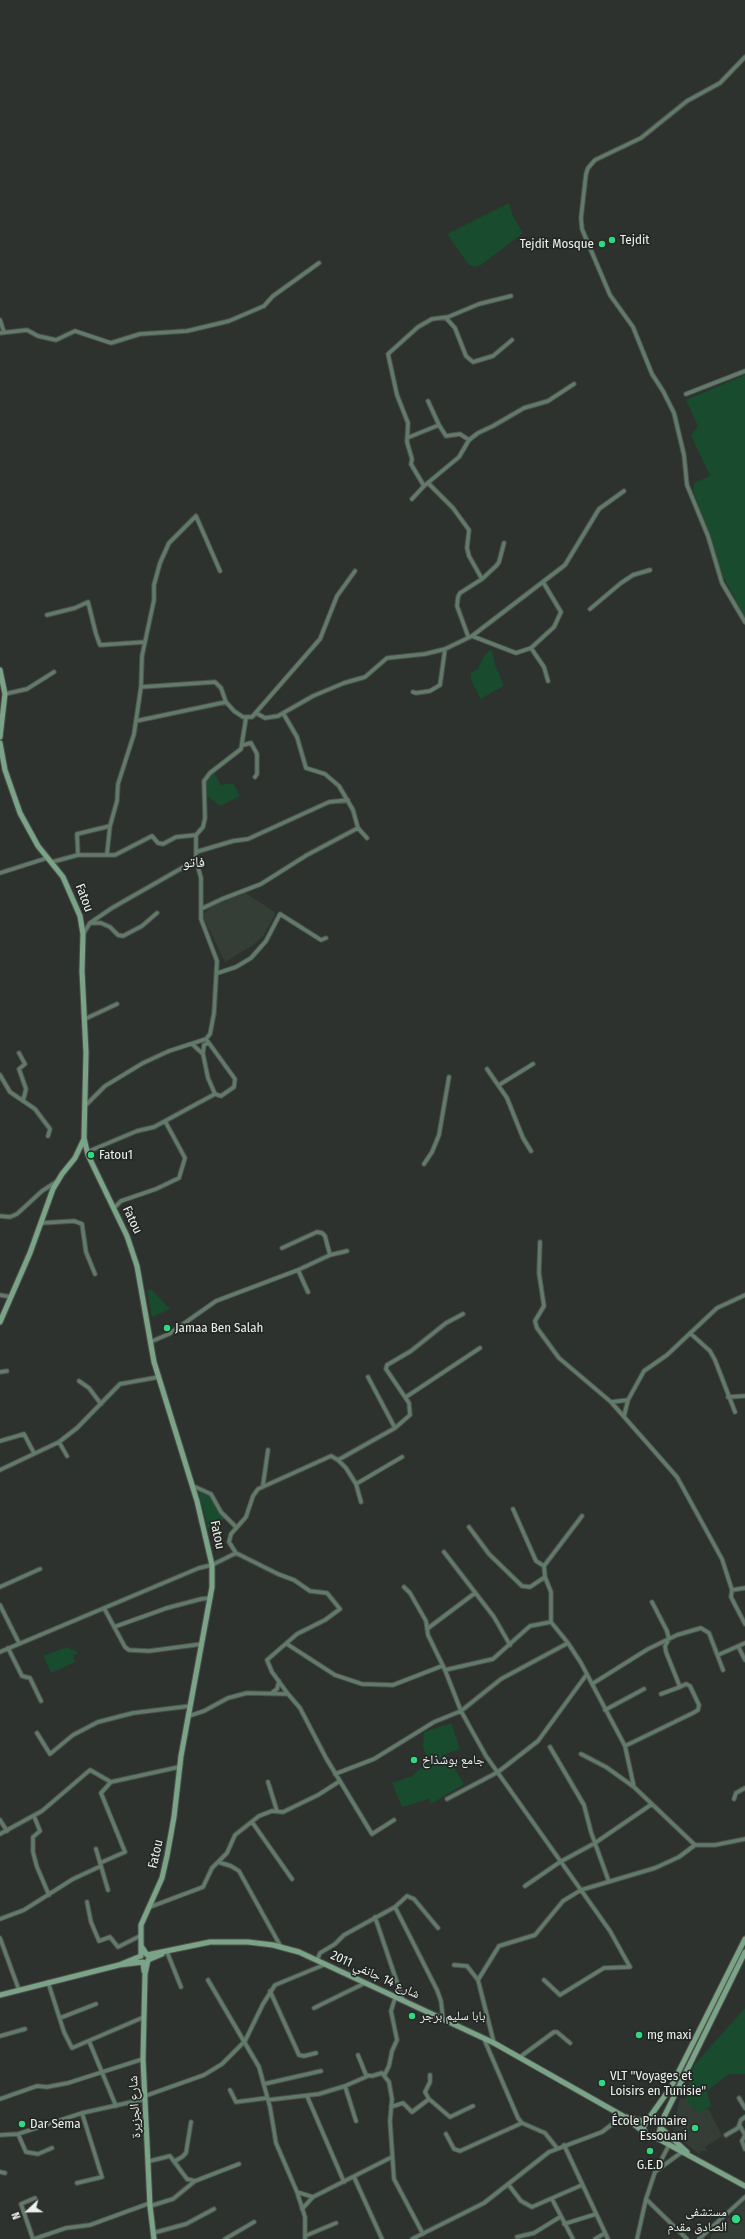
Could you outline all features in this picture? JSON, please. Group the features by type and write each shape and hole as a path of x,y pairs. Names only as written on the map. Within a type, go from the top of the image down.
{"street":[{"path":"745,57 720,83 687,101 641,138 595,160 588,168 586,174 581,218 582,229 610,295 633,327 652,374 664,391 674,413 684,455 687,485 708,536 722,583 745,622"},
{"path":"0,320 2,333 27,330 38,336 56,340 75,331 111,343 140,334 187,331 234,319 264,306 273,296 319,263"},
{"path":"424,486 411,464 407,438 408,423 397,396 388,354 426,322 432,319 446,318 479,304 511,296"},
{"path":"446,318 455,328 466,356 473,362 493,356 512,340"},
{"path":"686,394 745,371"},
{"path":"412,499 424,486 459,457 469,440 486,428 493,426 524,408 548,401 574,384"},
{"path":"428,401 446,436 460,434 469,440"},
{"path":"407,438 439,425"},
{"path":"428,483 453,508 469,530 467,548 469,556 482,579"},
{"path":"256,713 269,718 284,713 313,696 344,683 365,677 383,660 390,656 425,654 445,649 470,636 543,582 570,559 579,539 599,509 624,491"},
{"path":"107,854 110,826 117,801 118,784 131,749 136,721 141,686 142,656 154,600 154,585 160,563 169,543 196,516 220,572"},
{"path":"504,543 499,562 482,579 460,593 456,601 470,636 516,654 530,648 554,627 560,612 543,582"},
{"path":"590,609 633,575 650,570"},
{"path":"246,718 256,713 320,639 337,596 355,571"},
{"path":"47,614 74,608 88,602 100,645 145,642"},
{"path":"530,648 544,667 548,681"},
{"path":"413,692 430,691 440,685 445,649"},
{"path":"0,670 5,694 0,737"},
{"path":"5,694 28,689 54,672"},
{"path":"141,686 215,682 221,688 226,702 237,714 246,718"},
{"path":"136,721 226,702"},
{"path":"284,713 297,737 306,768 325,774 339,786 348,800 358,828 367,838"},
{"path":"52,862 78,855 115,855 152,836 158,843 163,844 176,837 196,835 203,828 205,818 204,780 210,773 238,753 243,746 246,718"},
{"name":"Fatou","path":"0,743 5,770 20,812 33,839 63,877 80,916 83,934 82,971 85,1019 86,1105 84,1138 88,1153 127,1236 137,1266 150,1342 159,1377 193,1486 212,1565 210,1598 179,1767 170,1843 162,1878 143,1920 140,1936 141,1946 145,1958"},
{"path":"243,746 251,743 257,754 257,774 255,777"},
{"path":"196,852 234,841 248,839 328,802 348,800"},
{"path":"78,855 76,834 110,826"},
{"path":"201,909 222,898 261,884 307,855 358,828"},
{"path":"196,835 196,860 200,878 202,922 216,955 218,973 212,1026 203,1048 208,1078 215,1094"},
{"path":"0,872 47,858"},
{"path":"83,934 90,923 112,908 196,860"},
{"path":"90,923 106,924 118,934 123,936 142,926 158,913"},
{"path":"218,973 240,966 251,958 266,941 280,914 321,940 326,938"},
{"path":"85,1019 117,1004"},
{"path":"86,1105 105,1086 143,1063 169,1051 207,1041"},
{"path":"75,1158 83,1153 88,1153 137,1131 154,1127 215,1094 217,1096 225,1094 234,1087 236,1083 207,1041"},
{"path":"192,1044 203,1054"},
{"path":"20,1052 25,1064 19,1070 26,1089 23,1101"},
{"path":"499,1086 533,1064"},
{"path":"487,1069 507,1098 523,1138 531,1151"},
{"path":"0,1075 10,1092 31,1106 50,1129 48,1136"},
{"path":"424,1164 432,1152 439,1135 449,1077"},
{"path":"114,1208 121,1201 156,1189 179,1178 186,1158 165,1121"},
{"name":"Fatou","path":"0,1322 12,1297 42,1223 57,1181 75,1158 84,1138"},
{"path":"0,1216 10,1217 18,1214 42,1191 57,1181"},
{"path":"42,1223 74,1221 82,1224 86,1252 95,1274"},
{"path":"282,1248 317,1232 322,1233 325,1236 330,1255"},
{"path":"540,1242 539,1273 544,1306 535,1322 538,1328 567,1367 611,1402 666,1464 684,1488 722,1559 732,1590 731,1597 745,1624"},
{"path":"150,1342 169,1334 216,1301 298,1270 330,1255 347,1251"},
{"path":"298,1270 308,1292"},
{"path":"0,1294 12,1297"},
{"path":"624,1416 628,1400 644,1371 667,1355 718,1308 745,1295"},
{"path":"338,1460 395,1428 410,1415 409,1403 386,1369 387,1365 411,1351 446,1323 463,1314"},
{"path":"690,1333 710,1351 715,1360 728,1398 735,1412"},
{"path":"406,1397 480,1348"},
{"path":"0,1372 7,1371"},
{"path":"368,1376 395,1428"},
{"path":"0,1470 59,1442 77,1428 120,1384 159,1377"},
{"path":"79,1381 89,1388 100,1404"},
{"path":"728,1398 745,1396"},
{"path":"611,1402 628,1400"},
{"path":"0,1441 24,1434 34,1453"},
{"path":"59,1442 67,1456"},
{"path":"263,1485 268,1450"},
{"path":"361,1502 356,1484 338,1460 331,1456 290,1476 263,1485 253,1496 246,1517 231,1534 229,1542 236,1553 278,1574 290,1578 310,1591 327,1593 338,1605 340,1609 324,1620 303,1631 268,1660 268,1665 288,1694 300,1708 335,1774 372,1834 394,1820"},
{"path":"356,1484 402,1457"},
{"path":"193,1486 211,1494 221,1512 236,1527"},
{"path":"513,1509 536,1561 544,1566"},
{"path":"582,1516 544,1566 545,1577 551,1592 551,1622 568,1643 587,1674 625,1746 634,1787"},
{"path":"469,1527 488,1554 522,1586 530,1587 545,1577"},
{"path":"444,1552 494,1617 510,1645"},
{"path":"0,1652 18,1643 199,1568 212,1565 236,1553"},
{"path":"0,1587 40,1569"},
{"path":"404,1587 410,1593 426,1621 427,1629 445,1670 460,1711 476,1741 610,1931 630,1967 618,1966 604,1968 560,1995 544,1980"},
{"path":"732,1590 745,1588"},
{"path":"427,1629 475,1593"},
{"path":"114,1627 167,1608 210,1598"},
{"path":"652,1602 667,1631 669,1639 665,1646 666,1652 680,1687"},
{"path":"0,1605 18,1643"},
{"path":"104,1608 129,1650 149,1651 202,1644"},
{"path":"445,1670 484,1663 493,1659 530,1626 542,1622 551,1622"},
{"path":"592,1684 669,1639 701,1628 705,1629 709,1633 723,1670"},
{"path":"335,1774 374,1759 434,1722 460,1711 501,1679 568,1643"},
{"path":"718,1654 745,1643"},
{"path":"287,1644 335,1675 362,1684 393,1685 442,1666"},
{"path":"738,1646 745,1660"},
{"path":"8,1648 22,1676 30,1678 41,1702"},
{"path":"447,1799 498,1772 538,1741 587,1674"},
{"path":"273,1692 277,1689 279,1681"},
{"path":"625,1746 698,1710 699,1705 690,1686 686,1684 661,1694"},
{"path":"605,1710 644,1689"},
{"path":"189,1716 234,1696 247,1693 273,1692 288,1694"},
{"path":"37,1733 50,1754 74,1735 98,1722 140,1712 190,1706"},
{"path":"550,1747 584,1805 595,1843 609,1882"},
{"path":"581,1754 606,1768 634,1787 695,1845"},
{"path":"0,1919 24,1910 73,1880 125,1852 101,1793 110,1782 179,1767"},
{"path":"0,1834 34,1816 90,1770 110,1782"},
{"path":"148,1907 203,1887 210,1871 228,1853 235,1835 252,1822 267,1813 277,1811 283,1812 318,1795 340,1781"},
{"path":"268,1782 277,1811"},
{"path":"734,1799 736,1793 745,1788"},
{"path":"524,1886 560,1862 595,1843 652,1804"},
{"path":"34,1816 40,1831 33,1837 33,1852 36,1867 49,1895"},
{"path":"0,1820 7,1831"},
{"path":"252,1822 292,1879"},
{"path":"478,1980 499,1946 535,1936 563,1901 580,1890 655,1868 679,1857 695,1845 715,1845 745,1838"},
{"path":"96,1849 108,1890"},
{"path":"218,1862 231,1866 239,1871 281,1947"},
{"path":"317,1960 320,1953 335,1944 344,1934 395,1907 407,1896 414,1899 438,1928"},
{"path":"87,1902 91,1922 99,1941 110,1937 118,1947 140,1936"},
{"path":"395,1907 437,1990 441,2001 443,2019"},
{"path":"375,1918 403,2001"},
{"path":"0,1938 19,1990"},
{"path":"655,2137 659,2133 673,2089 745,1939"},
{"name":"شارع 14 جانفي 2011","path":"0,1995 198,1944 230,1941 265,1943 317,1960 363,1984 494,2043 623,2116 644,2132"},
{"path":"166,1952 181,1986"},
{"path":"745,1952 707,2029 673,2089 646,2121 643,2127 644,2132 648,2136 655,2137 690,2155 745,2186"},
{"name":"شارع الجزيرة","path":"145,1958 143,2059 150,2162 150,2204 154,2236"},
{"path":"740,1962 745,1966"},
{"path":"0,2134 18,2134 82,2113 145,2098 212,2071 231,2057 245,2041 270,1991 278,1983 326,1964"},
{"path":"454,1965 467,1966 478,1980 494,2043"},
{"path":"208,1980 259,2066 268,2099 276,2143 297,2192 305,2217 305,2237 336,2223"},
{"path":"48,1982 70,2047 89,2041 144,2017"},
{"path":"314,2008 363,1984"},
{"path":"270,1991 299,2055 304,2056 316,2053"},
{"path":"395,1998 392,2011 397,2040 385,2074 391,2088 392,2157 397,2186 423,2234"},
{"path":"60,2018 96,2004"},
{"path":"702,2026 707,2029"},
{"path":"0,2036 25,2029"},
{"path":"520,2057 554,2032 557,2032 570,2043"},
{"path":"484,2039 515,2112 522,2123 545,2133 557,2148"},
{"path":"89,2041 116,2106"},
{"path":"358,2055 364,2072 369,2076"},
{"path":"0,2099 37,2086 47,2087 68,2083 143,2059"},
{"path":"264,2084 321,2071"},
{"path":"230,2090 236,2102 307,2096 346,2086 369,2076 385,2074"},
{"path":"430,2075 430,2082 425,2092 429,2099 450,2117 473,2106"},
{"path":"346,2086 356,2121"},
{"path":"307,2096 344,2182"},
{"path":"739,2098 745,2108"},
{"path":"391,2106 404,2103 412,2112 429,2099"},
{"path":"77,2183 102,2177 82,2113"},
{"path":"412,2239 477,2207 542,2157 557,2148 602,2132 623,2116"},
{"name":"شارع 14 جانفي 2011","path":"623,2116 646,2121"},
{"path":"745,2117 740,2120 740,2126 745,2135 742,2141 745,2149"},
{"path":"646,2121 655,2119 690,2155"},
{"path":"175,2161 186,2153 191,2122"},
{"path":"446,2134 454,2149 460,2151 522,2123"},
{"path":"726,2135 740,2126"},
{"path":"18,2134 26,2152 38,2154 52,2148"},
{"path":"564,2145 608,2239"},
{"path":"636,2239 646,2199 655,2172 669,2145"},
{"path":"655,2172 682,2152"},
{"path":"150,2162 170,2156 187,2180 195,2181"},
{"path":"302,2209 313,2197 392,2157"},
{"path":"35,2198 21,2204 34,2239 66,2228 97,2223 150,2204 173,2198 195,2181 239,2164"},
{"path":"0,2172 5,2173"},
{"path":"354,2177 382,2239"},
{"path":"508,2184 521,2201 530,2206 537,2206 582,2185"},
{"path":"297,2192 313,2197"},
{"path":"699,2239 745,2197"},
{"path":"552,2199 560,2217 573,2239"},
{"path":"646,2199 687,2239"},
{"path":"154,2236 191,2221 214,2209"},
{"path":"564,2224 596,2214"},
{"path":"517,2237 534,2233 560,2217"},
{"path":"225,2239 254,2222"},
{"path":"534,2233 534,2239"},
{"path":"594,2239 605,2233"}],"shaded area":[{"path":"244,892 270,909 275,913 275,915 263,936 253,945 225,962 203,917 204,913 220,900"},
{"name":"École Primaire Essouani","path":"680,2099 685,2099 698,2113 708,2108 722,2136 705,2147 707,2151 701,2151 699,2154 674,2134 673,2126"},
{"name":"مستشفى الصادق مقدم","path":"745,2201 745,2239 711,2239 710,2237"}],"green space":[{"path":"509,203 513,216 523,233 481,265 475,267 469,265 447,234"},
{"path":"745,375 745,618 722,574 693,490 694,483 710,476 691,435 698,426 686,400"},
{"path":"492,650 495,665 504,686 480,699 471,679 471,673 478,669 484,656"},
{"path":"214,773 221,785 233,783 240,796 220,806 207,796 206,783"},
{"path":"151,1289 170,1309 152,1317 147,1290"},
{"path":"201,1487 210,1493 224,1519 208,1528 198,1489"},
{"path":"67,1647 77,1652 77,1654 73,1655 75,1662 51,1673 43,1656"},
{"path":"451,1723 460,1749 446,1754 464,1784 431,1804 429,1799 402,1807 392,1783 412,1776 428,1762 423,1746 424,1732"},
{"path":"745,2008 745,2074 729,2074 708,2090 707,2093 711,2106 698,2113 685,2099 694,2065"}],"place":[{"name":"Tejdit","path":"612,240"},
{"name":"Tejdit Mosque","path":"602,244"},
{"name":"Fatou1","path":"91,1155"},
{"name":"Jamaa Ben Salah","path":"167,1328"},
{"name":"جامع بوشذاخ","path":"414,1760"},
{"name":"بابا سليم برجر","path":"412,2016"},
{"name":"mg maxi","path":"639,2035"},
{"name":"VLT \"Voyages et Loisirs en Tunisie\"","path":"602,2083"},
{"name":"Dar Sema","path":"22,2124"},
{"name":"École Primaire Essouani","path":"695,2128"},
{"name":"G.E.D","path":"650,2151"},
{"name":"مستشفى الصادق مقدم","path":"736,2219"}],"district":[{"name":"فاتو","path":"194,863"}]}
